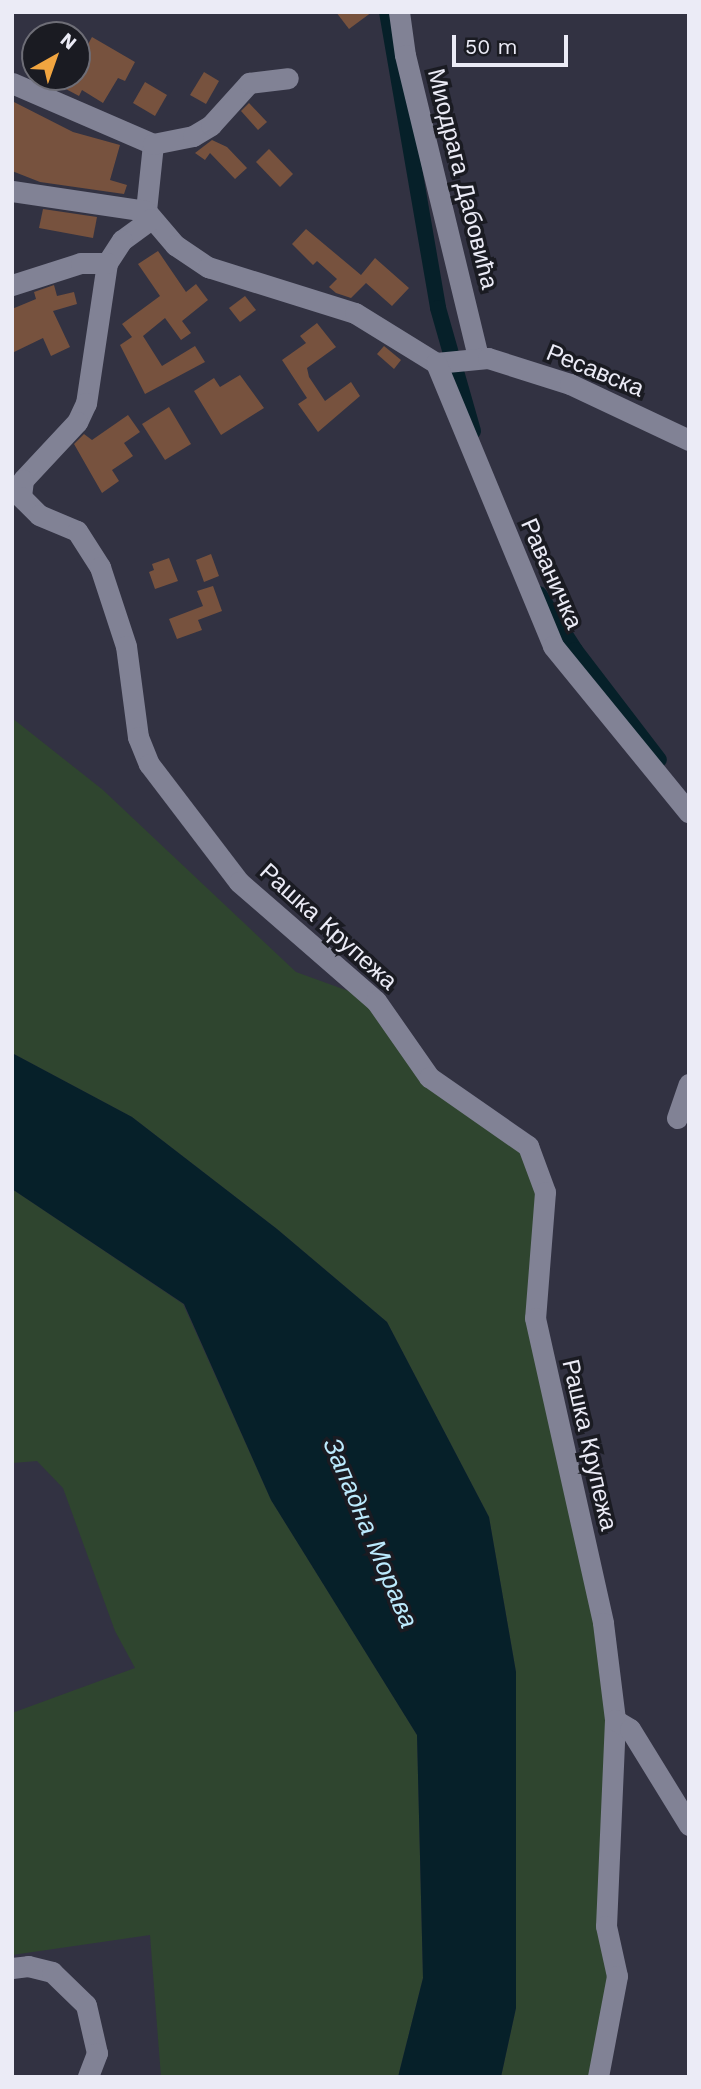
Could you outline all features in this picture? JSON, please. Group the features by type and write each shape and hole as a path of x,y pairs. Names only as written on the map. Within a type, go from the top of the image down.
{"street":[{"name":"Миодрага Дабовића","path":"399,12 456,360"},
{"path":"12,83 153,144 193,136 211,125 250,83 288,78"},
{"path":"12,191 149,215 153,144"},
{"name":"Ресавска","path":"149,215 175,245 208,267 355,313 456,360 570,384 689,440"},
{"name":"Рашка Крупежа","path":"149,215 122,240 107,263 86,403 77,422 23,480 21,497 39,515 82,536 100,567 118,617 144,756 239,882 376,1001 429,1077 528,1146 545,1192 535,1318 603,1623 615,1720 606,1926 617,1976 598,2077"},
{"path":"12,285 81,263 107,263"},
{"name":"Раваничка","path":"456,360 553,646 689,813"},
{"path":"677,1118 689,1084"},
{"path":"615,1720 630,1729 689,1825"},
{"path":"12,1968 28,1966 52,1972 86,2005 97,2053 88,2077"}],"green space":[{"path":"12,718 103,790 296,972 376,1001 429,1077 528,1146 545,1192 535,1318 603,1623 617,1976 598,2077 501,2077 516,2008 516,1672 489,1517 387,1322 277,1229 132,1117 12,1053"},
{"path":"12,1189 183,1304 271,1500 417,1735 423,1978 398,2077 161,2077 150,1935 12,1955 12,1713 135,1668 115,1631 63,1488 37,1461 12,1463"}],"water":[{"name":"Западна Морава","path":"12,1053 132,1117 277,1229 387,1322 489,1517 516,1672 516,2008 501,2077 398,2077 423,1978 417,1735 271,1500 184,1304 12,1189"}],"building":[{"path":"336,12 372,12 349,29"},
{"path":"91,39 135,62 125,81 118,78 103,103 84,91 91,91"},
{"path":"204,72 219,81 206,104 190,95"},
{"path":"145,82 167,95 155,116 133,103"},
{"path":"12,101 73,132 120,145 110,180 127,185 124,194 40,182 12,171"},
{"path":"249,103 267,122 258,130 241,111"},
{"path":"212,140 227,147 247,168 235,179 210,153 205,160 195,153"},
{"path":"269,149 293,174 280,187 256,162"},
{"path":"43,209 97,217 93,238 39,228"},
{"path":"306,229 361,275 375,258 409,288 392,306 366,283 351,298 336,293 329,287 337,279 317,261 313,265 292,244"},
{"path":"158,251 186,292 196,284 208,300 182,321 191,333 181,340 165,318 143,336 162,366 195,346 205,362 145,394 120,345 132,337 122,324 160,296 138,264"},
{"path":"54,285 57,296 74,292 77,304 53,311 70,347 51,356 43,338 12,353 12,309 36,299 34,292"},
{"path":"245,296 256,310 240,322 229,308"},
{"path":"317,323 336,347 307,368 309,377 325,401 351,382 360,396 318,432 298,404 307,398 282,360 306,343 300,336"},
{"path":"384,346 401,360 394,369 377,354"},
{"path":"240,375 264,408 221,435 194,391 214,378 220,387"},
{"path":"169,407 191,444 165,460 142,424"},
{"path":"128,415 140,432 124,443 133,456 112,470 119,481 102,493 74,444 84,434 92,440"},
{"path":"211,554 219,576 204,582 196,560"},
{"path":"169,558 178,581 155,589 149,572 154,570 152,564"},
{"path":"213,586 222,611 198,620 202,630 177,639 169,619 203,606 197,591"}],"waterway":[{"path":"387,12 438,308 473,431"},
{"path":"539,594 575,650 659,760"}]}
